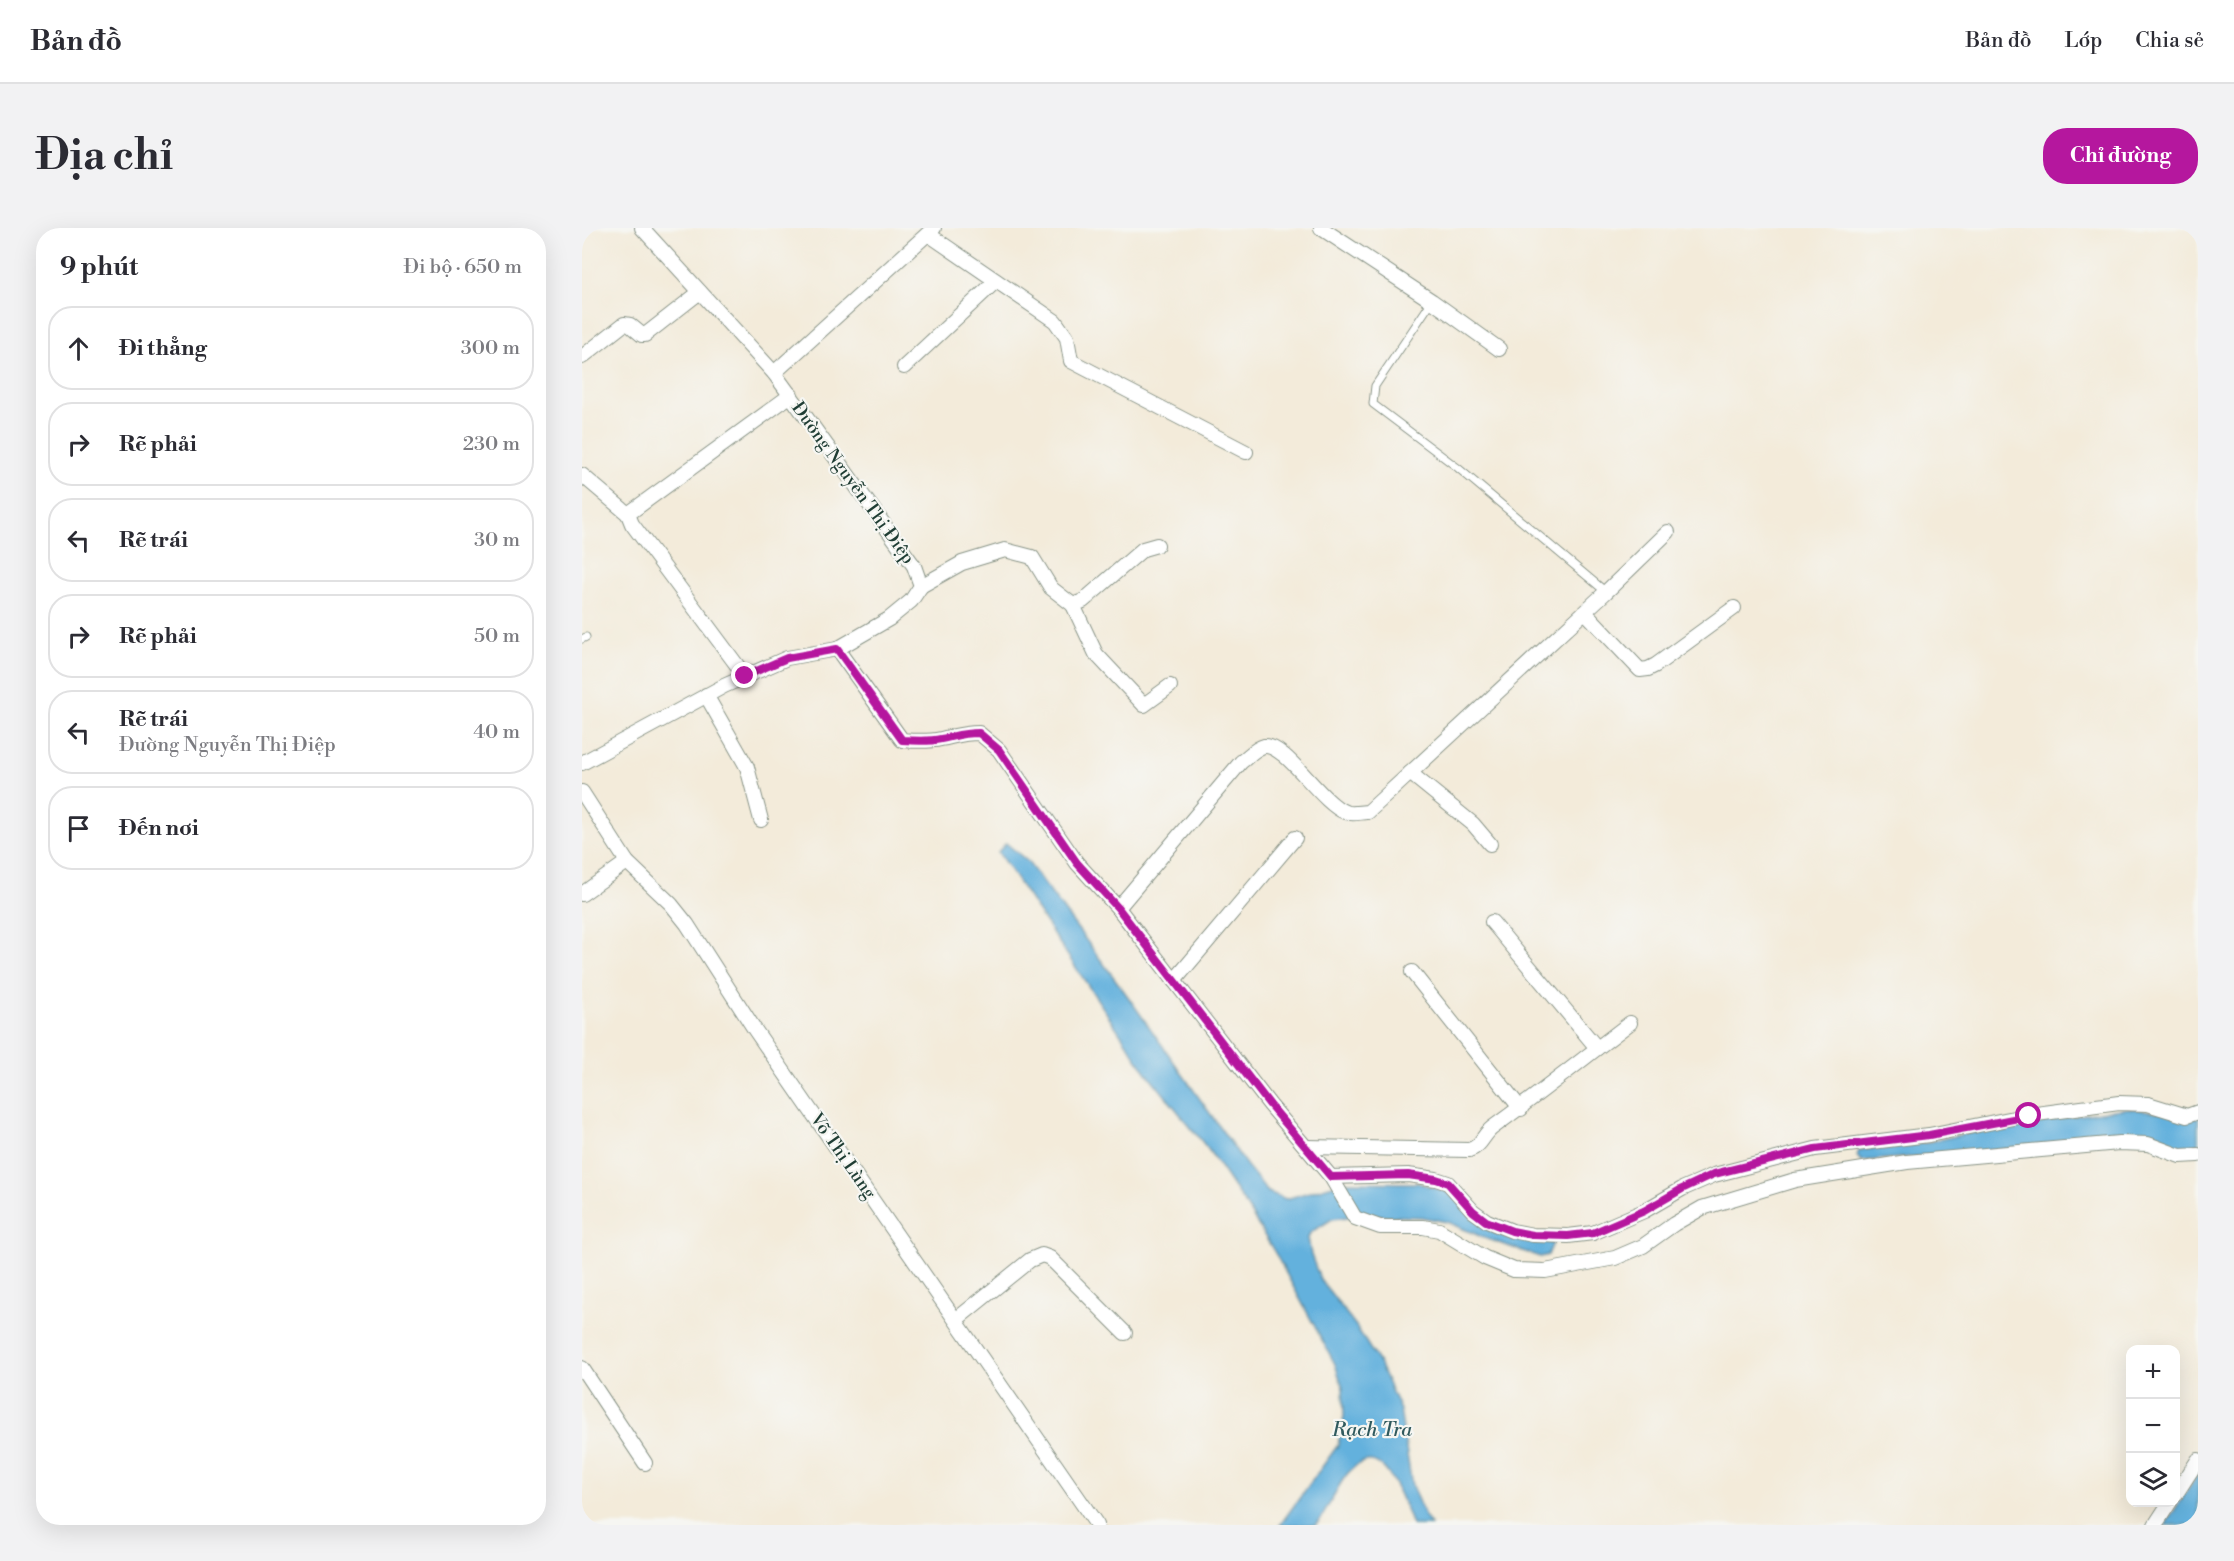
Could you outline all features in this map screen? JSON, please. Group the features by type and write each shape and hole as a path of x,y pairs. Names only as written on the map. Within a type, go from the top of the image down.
{"street":[{"name":"Đường Nguyễn Thị Điệp","path":"582,763 745,676 787,658 837,649 889,619 911,601 921,586 914,566 774,373 642,228"},
{"path":"1321,228 1432,301 1499,349"},
{"path":"774,373 931,231 996,281 1055,321 1067,338 1071,361 1246,452"},
{"path":"904,367 996,281"},
{"path":"582,357 624,324 630,325 645,335 700,292"},
{"path":"628,514 791,395"},
{"path":"582,475 628,514 632,524 745,676"},
{"path":"1118,908 1241,762 1256,749 1264,746 1277,748 1313,785 1343,811 1368,812 1585,612 1668,532"},
{"path":"1073,605 1083,601 1143,549 1157,545"},
{"path":"921,586 962,563 1005,550 1032,557 1051,588 1073,605 1096,654 1144,705 1170,686"},
{"path":"1585,612 1640,670 1656,665 1734,608"},
{"path":"837,649 902,740 941,739 962,733 979,733 999,750 1077,863 1118,908 1270,1105 1333,1179 1355,1218 1380,1227 1423,1227 1439,1230 1485,1258 1514,1270 1545,1271 1615,1258 1643,1246 1702,1208 1795,1180 1907,1162 2119,1143 2148,1144 2180,1156 2198,1155"},
{"path":"706,695 747,767 761,820"},
{"path":"1410,773 1473,824 1490,844"},
{"name":"Võ Thị Lùng","path":"582,792 627,862 672,904 687,924 755,1030 957,1319 1097,1525"},
{"path":"1174,981 1295,838"},
{"path":"582,894 627,862"},
{"path":"1492,922 1597,1048"},
{"path":"1412,972 1521,1109"},
{"path":"1307,1147 1469,1150 1481,1143 1485,1134 1490,1130 1521,1109 1630,1023"},
{"path":"1333,1179 1408,1175 1436,1179 1448,1183 1473,1211 1486,1221 1512,1231 1533,1235 1568,1236 1593,1233 1644,1211 1714,1174 1815,1149 1929,1135 2029,1116 2119,1103 2148,1104 2187,1116 2198,1112"},
{"path":"957,1319 1030,1260 1042,1255 1050,1258 1125,1333"},
{"path":"582,1368 645,1463"},
{"path":"2180,1487 2198,1460"},
{"path":"2155,1525 2167,1507"}],"lane":[{"path":"1432,301 1375,386 1373,404 1458,468 1606,592"}],"water":[{"name":"Rạch Tra","path":"1006,843 1027,861 1124,991 1247,1166 1268,1192 1286,1199 1343,1182 1418,1183 1452,1193 1467,1210 1553,1243 1548,1255 1540,1257 1487,1239 1447,1222 1421,1217 1362,1215 1332,1219 1310,1233 1308,1238 1311,1255 1320,1279 1356,1326 1379,1363 1400,1410 1412,1486 1424,1515 1431,1525 1412,1525 1397,1487 1381,1466 1371,1461 1360,1463 1348,1473 1316,1525 1280,1525 1338,1445 1344,1416 1343,1388 1335,1364 1274,1251 1247,1207 1208,1149 1147,1073 998,852"},
{"path":"2127,1108 2198,1117 2198,1149 2178,1150 2134,1136 2112,1136 2055,1145 1861,1161 1857,1156 1859,1150 1924,1143 1988,1129"},
{"path":"2198,1473 2198,1525 2165,1525 2176,1507 2180,1507 2180,1501"}],"route":[{"path":"745,676 787,658 837,649 902,740 941,739 962,733 979,733 999,750 1077,863 1118,908 1270,1105 1331,1177 1408,1175 1436,1179 1448,1183 1473,1211 1486,1221 1512,1231 1533,1235 1568,1236 1593,1233 1644,1211 1714,1174 1815,1149 1929,1135 2029,1116"}]}
